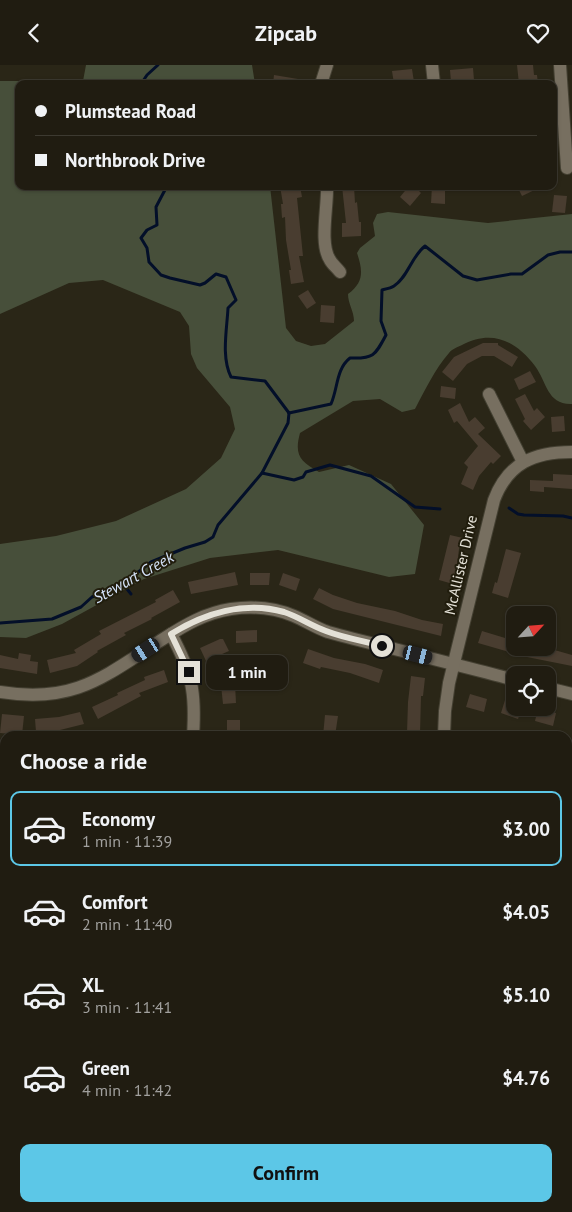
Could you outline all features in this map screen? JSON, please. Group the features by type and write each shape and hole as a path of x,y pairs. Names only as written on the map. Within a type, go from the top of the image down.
{"street":[{"path":"322,80 327,65"},
{"path":"432,65 434,80"},
{"path":"560,65 567,168"},
{"path":"327,190 325,242 329,259 340,272"},
{"path":"489,394 523,462"},
{"name":"McAllister Drive","path":"444,731 445,711 454,664 494,500 499,487 505,478 523,462 542,455 572,452"},
{"path":"0,692 33,696 52,695 74,690 102,678 195,620 213,613 232,609 252,608 285,613 328,632 506,678"},
{"path":"171,634 182,655 192,685 195,707 193,731"},
{"path":"556,690 572,694"}],"green space":[{"path":"86,65 252,65 254,80 83,80"},
{"path":"0,81 15,81 15,190 270,190 286,328 296,341 311,346 325,344 354,321 348,294 357,285 361,276 357,253 360,248 375,236 373,223 377,214 388,212 488,223 572,214 572,404 557,401 552,397 535,366 520,350 503,340 483,338 473,340 450,352 435,373 415,409 402,412 380,399 353,401 300,433 298,452 300,457 319,472 349,465 391,484 424,525 415,574 389,577 278,550 210,558 144,579 62,624 26,638 0,637 0,544 56,536 116,521 186,489 221,458 235,429 230,407 197,368 191,354 189,326 180,312 103,280 69,283 0,314"}],"building":[{"path":"517,65 533,65 534,75 537,75 538,80 519,80"},
{"path":"473,68 474,80 451,80 450,70"},
{"path":"412,69 414,80 393,80 392,71"},
{"path":"274,75 304,80 273,80"},
{"path":"281,190 301,190 302,197 297,198 303,256 299,256 304,282 291,284 285,217 282,218 281,204 283,204"},
{"path":"342,190 354,190 359,222 361,222 361,236 342,237 342,223 346,223"},
{"path":"406,190 418,190 421,193 410,206 400,197"},
{"path":"432,190 445,190 445,204 431,203"},
{"path":"519,190 535,190 522,196"},
{"path":"554,195 567,196 565,213 552,212"},
{"path":"308,290 316,303 307,309 298,296"},
{"path":"321,305 335,306 334,323 320,322"},
{"path":"483,343 498,343 498,345 518,357 512,367 494,356 482,356 467,364 453,381 442,372 454,357"},
{"path":"530,371 536,382 519,390 514,379"},
{"path":"441,386 456,388 455,399 440,397"},
{"path":"525,394 534,411 537,408 545,417 531,430 523,421 525,419 515,399"},
{"path":"460,403 469,422 475,417 485,428 478,434 501,456 493,464 491,462 479,476 473,490 461,484 468,467 464,463 478,446 457,421 454,423 448,410"},
{"path":"564,416 565,431 552,432 551,417"},
{"path":"553,474 572,475 572,489 544,487 544,492 530,491 530,480 553,481"},
{"path":"450,535 463,538 459,549 453,584 439,580"},
{"path":"506,549 521,553 508,598 492,593 495,582 497,583"},
{"path":"235,572 238,585 191,594 188,582"},
{"path":"250,573 270,573 269,585 250,585"},
{"path":"283,573 300,579 296,591 279,585"},
{"path":"319,588 357,603 443,624 441,636 333,609 313,599"},
{"path":"173,590 180,602 124,633 126,635 97,651 77,666 50,673 47,660 76,653 74,650 101,634 99,631 156,602 155,600"},
{"path":"257,630 257,642 236,643 236,631"},
{"path":"482,631 506,638 506,651 478,643"},
{"path":"223,639 229,651 206,661 200,648"},
{"path":"308,649 334,658 365,664 383,670 379,683 350,673 321,667 320,669 303,663"},
{"path":"556,650 572,655 572,666 524,656 556,656"},
{"path":"19,653 31,655 30,661 38,662 37,674 0,668 0,655 18,659"},
{"path":"164,670 168,682 139,693 141,696 98,719 92,707 145,680 144,677"},
{"path":"411,676 425,678 423,696 421,696 420,731 407,731"},
{"path":"235,684 236,703 223,704 221,685"},
{"path":"470,694 487,699 484,712 466,707"},
{"path":"505,700 506,715 501,713"},
{"path":"80,712 84,724 60,730 36,731 35,719 59,717"},
{"path":"2,714 24,716 22,731 0,731"},
{"path":"325,715 338,716 336,731 323,731"},
{"path":"536,716 555,716 553,726 535,721"},
{"path":"227,720 240,720 240,731 227,731"}],"waterway":[{"path":"144,80 158,65"},
{"path":"165,190 156,207 157,225 147,230 141,238 147,248 149,262 161,275 200,285 216,274 226,277 236,300 228,308 226,334 226,361 231,377 265,381 289,413"},
{"name":"Stewart Creek","path":"289,413 331,404 345,362 350,358 369,357 376,352 386,335 381,321 382,290 393,287 399,282 425,246 463,276 477,280 522,274 548,255 572,252"},
{"name":"Stewart Creek","path":"0,623 52,619 81,607 92,597 123,584 151,562 205,542 213,537 218,525 262,473 288,423 289,413"},
{"path":"262,473 294,480 303,477 306,472 330,465 371,476 415,507 440,509"},
{"path":"509,508 518,514 524,515 572,518"},
{"path":"123,584 131,594"}],"route":[{"path":"189,672 171,634 195,620 213,613 232,609 268,609 285,613 328,632 382,646"}]}
